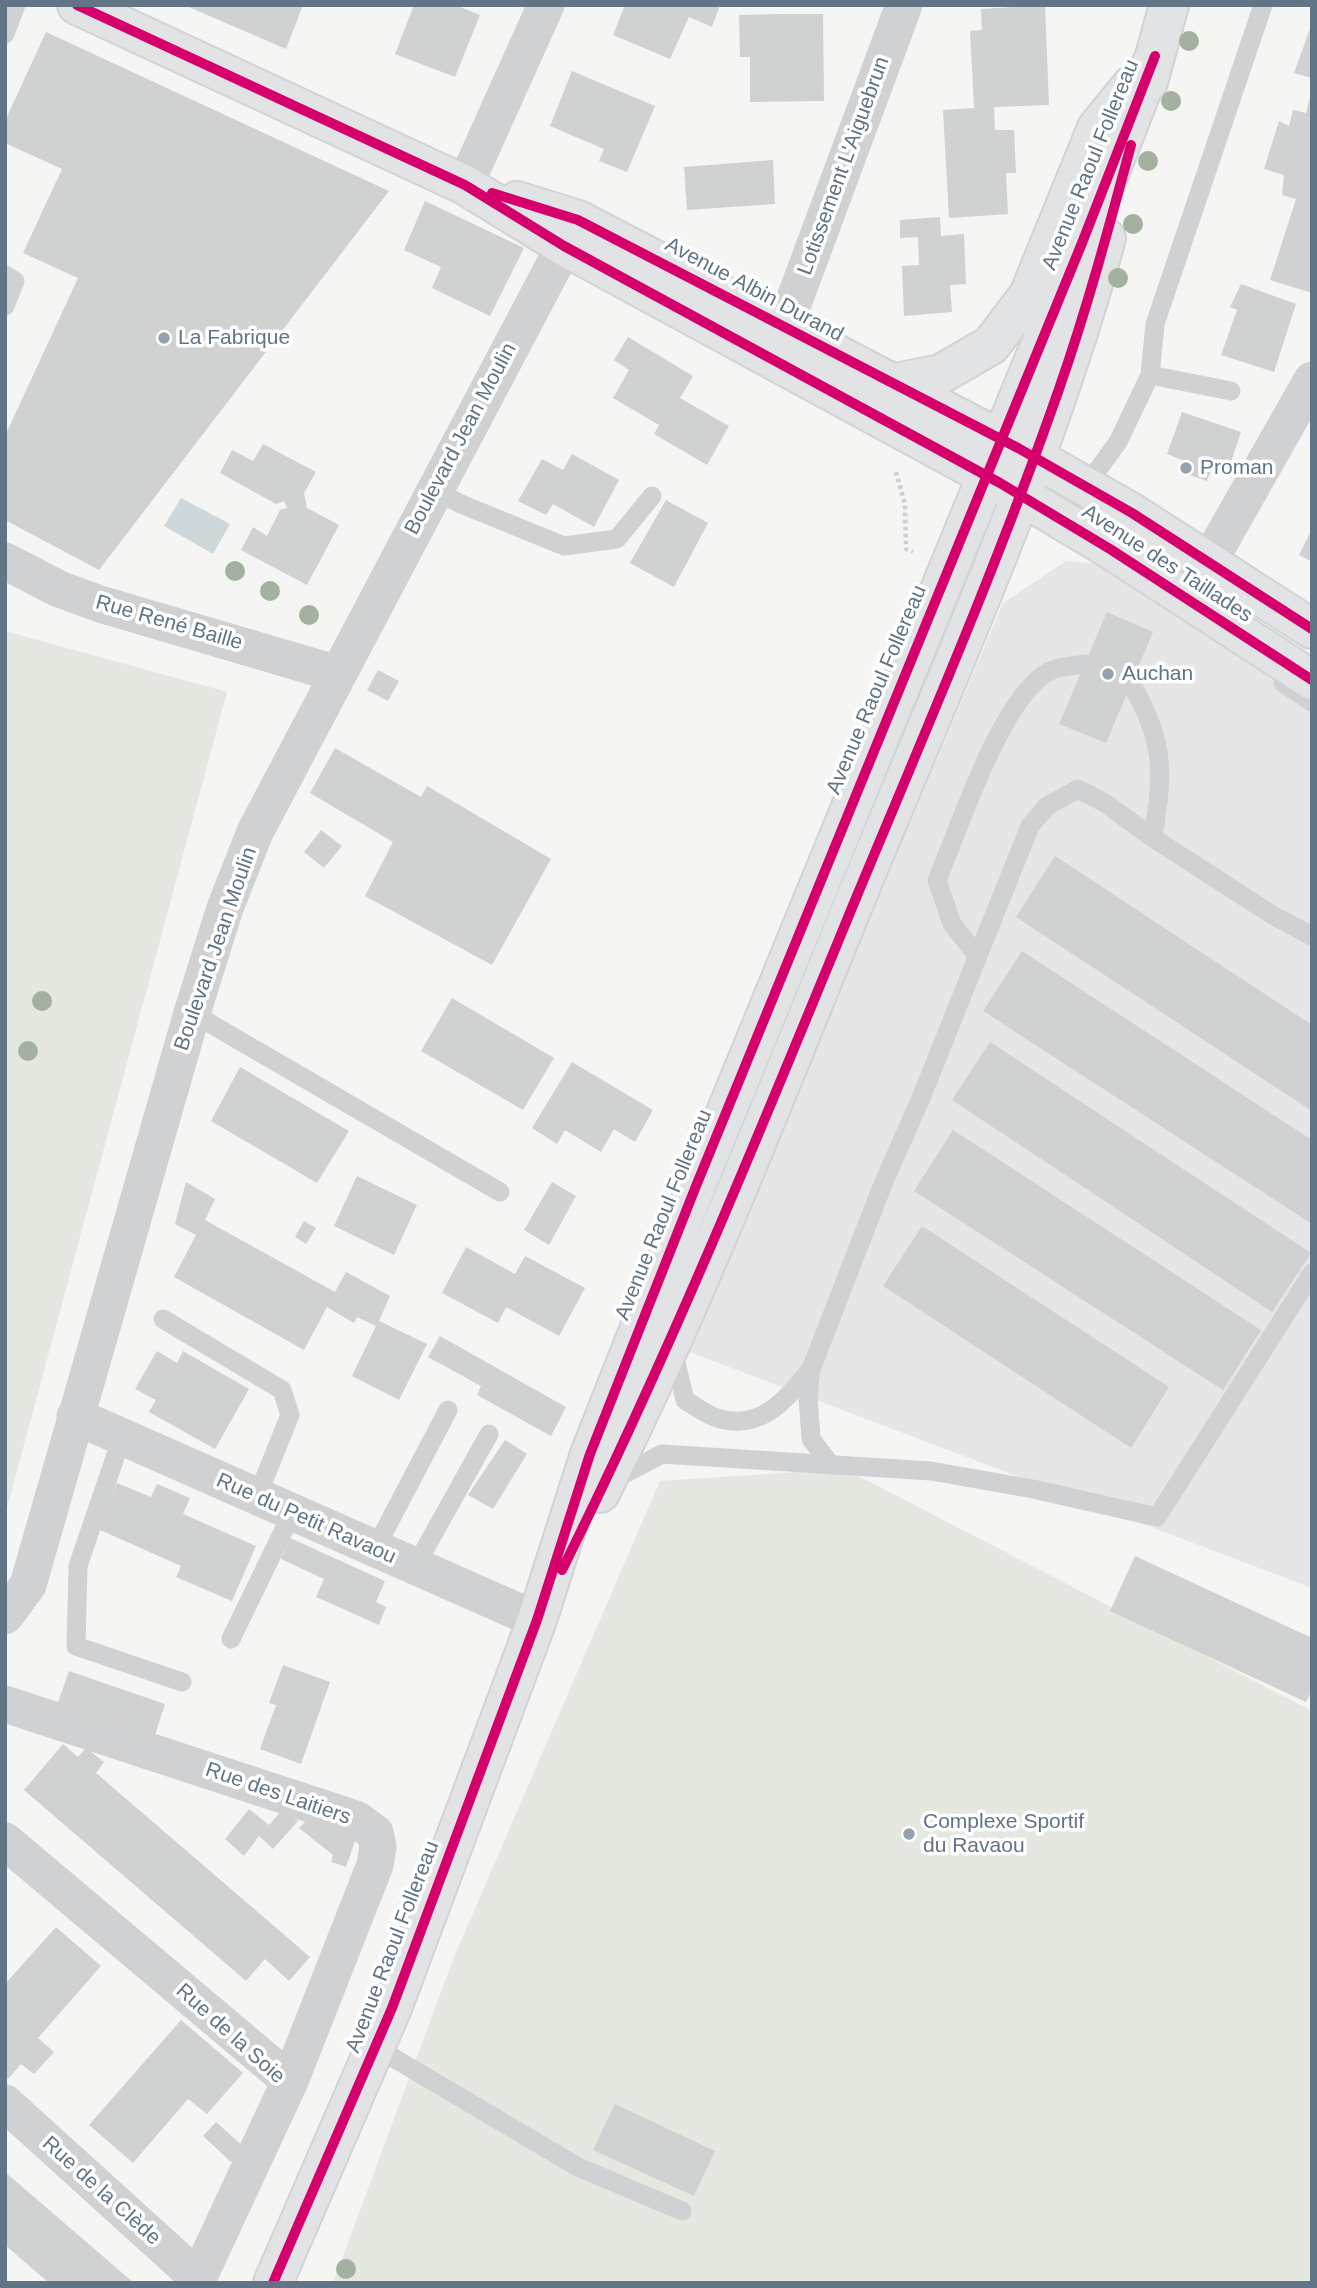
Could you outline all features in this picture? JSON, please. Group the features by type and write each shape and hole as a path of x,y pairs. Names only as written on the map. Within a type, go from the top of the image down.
{"main road":[{"name":"Avenue Albin Durand","path":"77,5 571,233 769,331 890,384 1010,466"},
{"name":"Avenue Raoul Follereau","path":"273,2283 375,2047 537,1620 590,1454 696,1186 948,569 1010,466 1093,284 1169,5"},
{"name":"Avenue Raoul Follereau","path":"537,1620 604,1485 732,1199 912,762 912,724 1010,466 1082,243 1155,56"},
{"path":"890,384 941,373 991,345 1029,295 1097,128 1155,56"},
{"name":"Avenue Albin Durand","path":"769,331 1010,466"},
{"path":"1010,466 1042,480 1312,648"},
{"name":"Avenue des Taillades","path":"1010,466 1086,486 1199,580 1312,680"},
{"name":"Avenue des Taillades","path":"1010,466 1138,567 1199,580 1312,629"}],"street":[{"path":"465,185 546,5"},
{"name":"Lotissement L'Aiguebrun","path":"769,331 904,5"},
{"name":"Boulevard Jean Moulin","path":"5,1616 28,1585 192,1013 225,908 255,832 433,490 571,233"},
{"path":"1199,580 1312,380"},
{"name":"Rue René Baille","path":"5,561 58,589 100,604 305,662 338,674"},
{"name":"Rue du Petit Ravaou","path":"75,1416 537,1620"},
{"name":"Rue des Laitiers","path":"5,1704 356,1819 376,1833 374,1865 290,2081"},
{"name":"Rue de la Soie","path":"5,1841 290,2081 197,2280"},
{"name":"Rue de la Clède","path":"5,2103 197,2280"}],"lane":[{"path":"5,34 16,5"},
{"path":"1086,486 1118,443 1150,375 1155,324 1263,5"},
{"path":"5,275 15,281 5,306"},
{"path":"1150,375 1231,391"},
{"path":"433,490 564,546 617,539 652,496"},
{"path":"1138,567 1154,600 1312,702"},
{"path":"977,955 952,924 937,880 1004,723 1024,692 1049,671 1085,664"},
{"path":"1131,684 1156,736 1162,779 1153,838"},
{"path":"831,1465 811,1439 808,1397 811,1369 883,1184 1030,826 1046,806 1078,789 1105,803 1153,838 1274,916 1312,936"},
{"path":"192,1013 499,1192"},
{"path":"604,1485 662,1454 932,1471 1033,1489 1157,1517 1312,1273"},
{"path":"163,1319 282,1390 290,1415 257,1497"},
{"path":"671,1338 685,1400 719,1419 759,1419 786,1398 811,1369"},
{"path":"374,1549 448,1410"},
{"path":"415,1567 489,1434"},
{"path":"122,1437 78,1566 75,1646 182,1682"},
{"path":"231,1639 292,1513"},
{"path":"375,2047 578,2168 682,2211"}],"path":[{"path":"896,469 905,503 906,548 948,569"}],"shaded area":[{"path":"181,498 230,524 213,554 164,526"},
{"path":"1066,561 1116,565 1312,694 1312,1588 687,1351 1003,603"},
{"path":"5,631 227,692 7,1508 5,1508"},
{"name":"Complexe Sportif du Ravaou","path":"845,1469 1312,1711 1312,2283 333,2283 454,1957 660,1481"}],"building":[{"path":"184,5 303,5 286,49"},
{"path":"414,5 455,5 480,15 455,77 395,54"},
{"path":"625,5 720,5 712,27 689,17 670,59 613,35"},
{"path":"1045,5 1049,105 994,107 995,130 1014,130 1016,173 1006,173 1008,214 949,218 943,110 974,108 970,31 982,30 981,9"},
{"path":"823,14 824,101 750,102 750,57 740,57 739,15"},
{"path":"1312,26 1312,78 1294,73"},
{"name":"La Fabrique","path":"46,32 389,191 99,570 5,520 5,436 78,278 23,253 62,169 5,143 5,121"},
{"path":"572,71 655,106 627,172 599,161 604,149 550,126"},
{"path":"1311,93 1312,293 1270,280 1296,199 1282,195 1284,175 1264,169 1279,121 1289,126 1293,110 1306,113"},
{"path":"773,160 775,204 687,210 684,167"},
{"path":"425,201 524,248 490,316 432,288 441,267 404,250"},
{"path":"940,217 941,236 964,234 966,284 950,285 952,312 904,316 902,266 919,265 918,237 900,238 900,220"},
{"path":"1241,284 1296,304 1274,372 1221,355 1237,310 1230,307"},
{"path":"628,337 693,376 680,398 729,426 707,465 654,434 659,425 613,398 629,370 614,360"},
{"path":"1182,412 1241,432 1227,474 1212,468 1207,481 1178,471 1182,460 1167,454"},
{"path":"263,444 316,472 304,493 307,508 339,525 307,585 241,550 253,527 267,536 280,510 287,508 284,501 276,504 220,473 232,450 253,461"},
{"path":"572,454 619,480 594,527 553,504 546,515 518,501 542,459 563,470"},
{"path":"666,500 708,523 674,587 630,563"},
{"path":"1312,529 1312,562 1299,555"},
{"name":"Auchan","path":"1107,612 1153,632 1106,743 1059,724"},
{"path":"378,670 399,681 388,701 367,690"},
{"path":"335,748 421,797 427,786 551,859 492,965 365,896 393,842 310,793"},
{"path":"321,830 342,846 324,868 304,852"},
{"path":"1055,856 1312,1025 1312,1111 1016,917"},
{"path":"1022,951 1312,1140 1312,1224 983,1011"},
{"path":"452,998 554,1058 523,1110 421,1051"},
{"path":"990,1042 1311,1253 1272,1312 952,1100"},
{"path":"572,1062 653,1110 635,1142 614,1129 601,1152 565,1130 557,1144 532,1128"},
{"path":"240,1067 349,1131 317,1183 211,1121"},
{"path":"953,1130 1261,1330 1223,1390 914,1191"},
{"path":"357,1176 417,1205 394,1255 334,1226"},
{"path":"186,1182 215,1199 205,1220 335,1292 346,1272 390,1296 379,1321 427,1344 399,1400 352,1376 376,1326 357,1317 354,1323 327,1307 304,1350 174,1277 196,1235 175,1224"},
{"path":"552,1182 576,1196 549,1245 524,1230"},
{"path":"304,1221 316,1228 306,1244 295,1237"},
{"path":"922,1226 1169,1387 1131,1448 883,1286"},
{"path":"466,1247 515,1274 525,1256 585,1288 559,1336 506,1307 498,1323 442,1293"},
{"path":"440,1336 566,1407 551,1436 477,1395 481,1386 428,1357"},
{"path":"157,1351 177,1363 183,1351 249,1389 215,1449 149,1412 156,1400 135,1389"},
{"path":"505,1440 527,1454 493,1509 468,1495"},
{"path":"117,1483 151,1497 157,1484 190,1498 183,1514 256,1546 232,1601 176,1577 181,1566 98,1529"},
{"path":"290,1538 385,1581 376,1602 386,1607 379,1625 316,1597 324,1579 281,1559"},
{"path":"1135,1556 1312,1638 1312,1690 1306,1702 1110,1611"},
{"path":"283,1665 330,1682 301,1764 260,1749 276,1705 269,1703"},
{"path":"69,1671 165,1704 153,1741 56,1708"},
{"path":"63,1744 78,1757 86,1748 104,1762 96,1773 310,1957 289,1981 265,1959 246,1981 24,1790"},
{"path":"249,1809 269,1825 283,1809 298,1821 273,1849 259,1836 244,1856 225,1839"},
{"path":"311,1816 358,1832 346,1867 331,1862 333,1855 299,1828"},
{"path":"56,1927 101,1966 38,2038 54,2052 34,2074 21,2064 8,2079 5,2077 5,1984"},
{"path":"181,2020 243,2073 207,2114 188,2099 133,2163 89,2125"},
{"path":"615,2104 715,2151 694,2196 593,2150"},
{"path":"216,2122 244,2147 231,2162 203,2136"},
{"path":"5,2172 134,2283 49,2283 5,2245"}],"cycle path":[{"path":"77,5 465,185 564,246 1000,483 1110,549 1312,680"},
{"path":"273,2283 392,2008 537,1620 590,1454 696,1186 1082,243 1155,56"},
{"path":"562,1570 641,1404 715,1237 987,581 1069,359 1131,145"},
{"path":"492,193 578,220 1018,448 1132,513 1312,629"}],"place":[{"name":"La Fabrique","path":"164,338"},
{"name":"Proman","path":"1186,468"},
{"name":"Auchan","path":"1108,674"},
{"name":"Complexe Sportif du Ravaou","path":"909,1834"}]}
